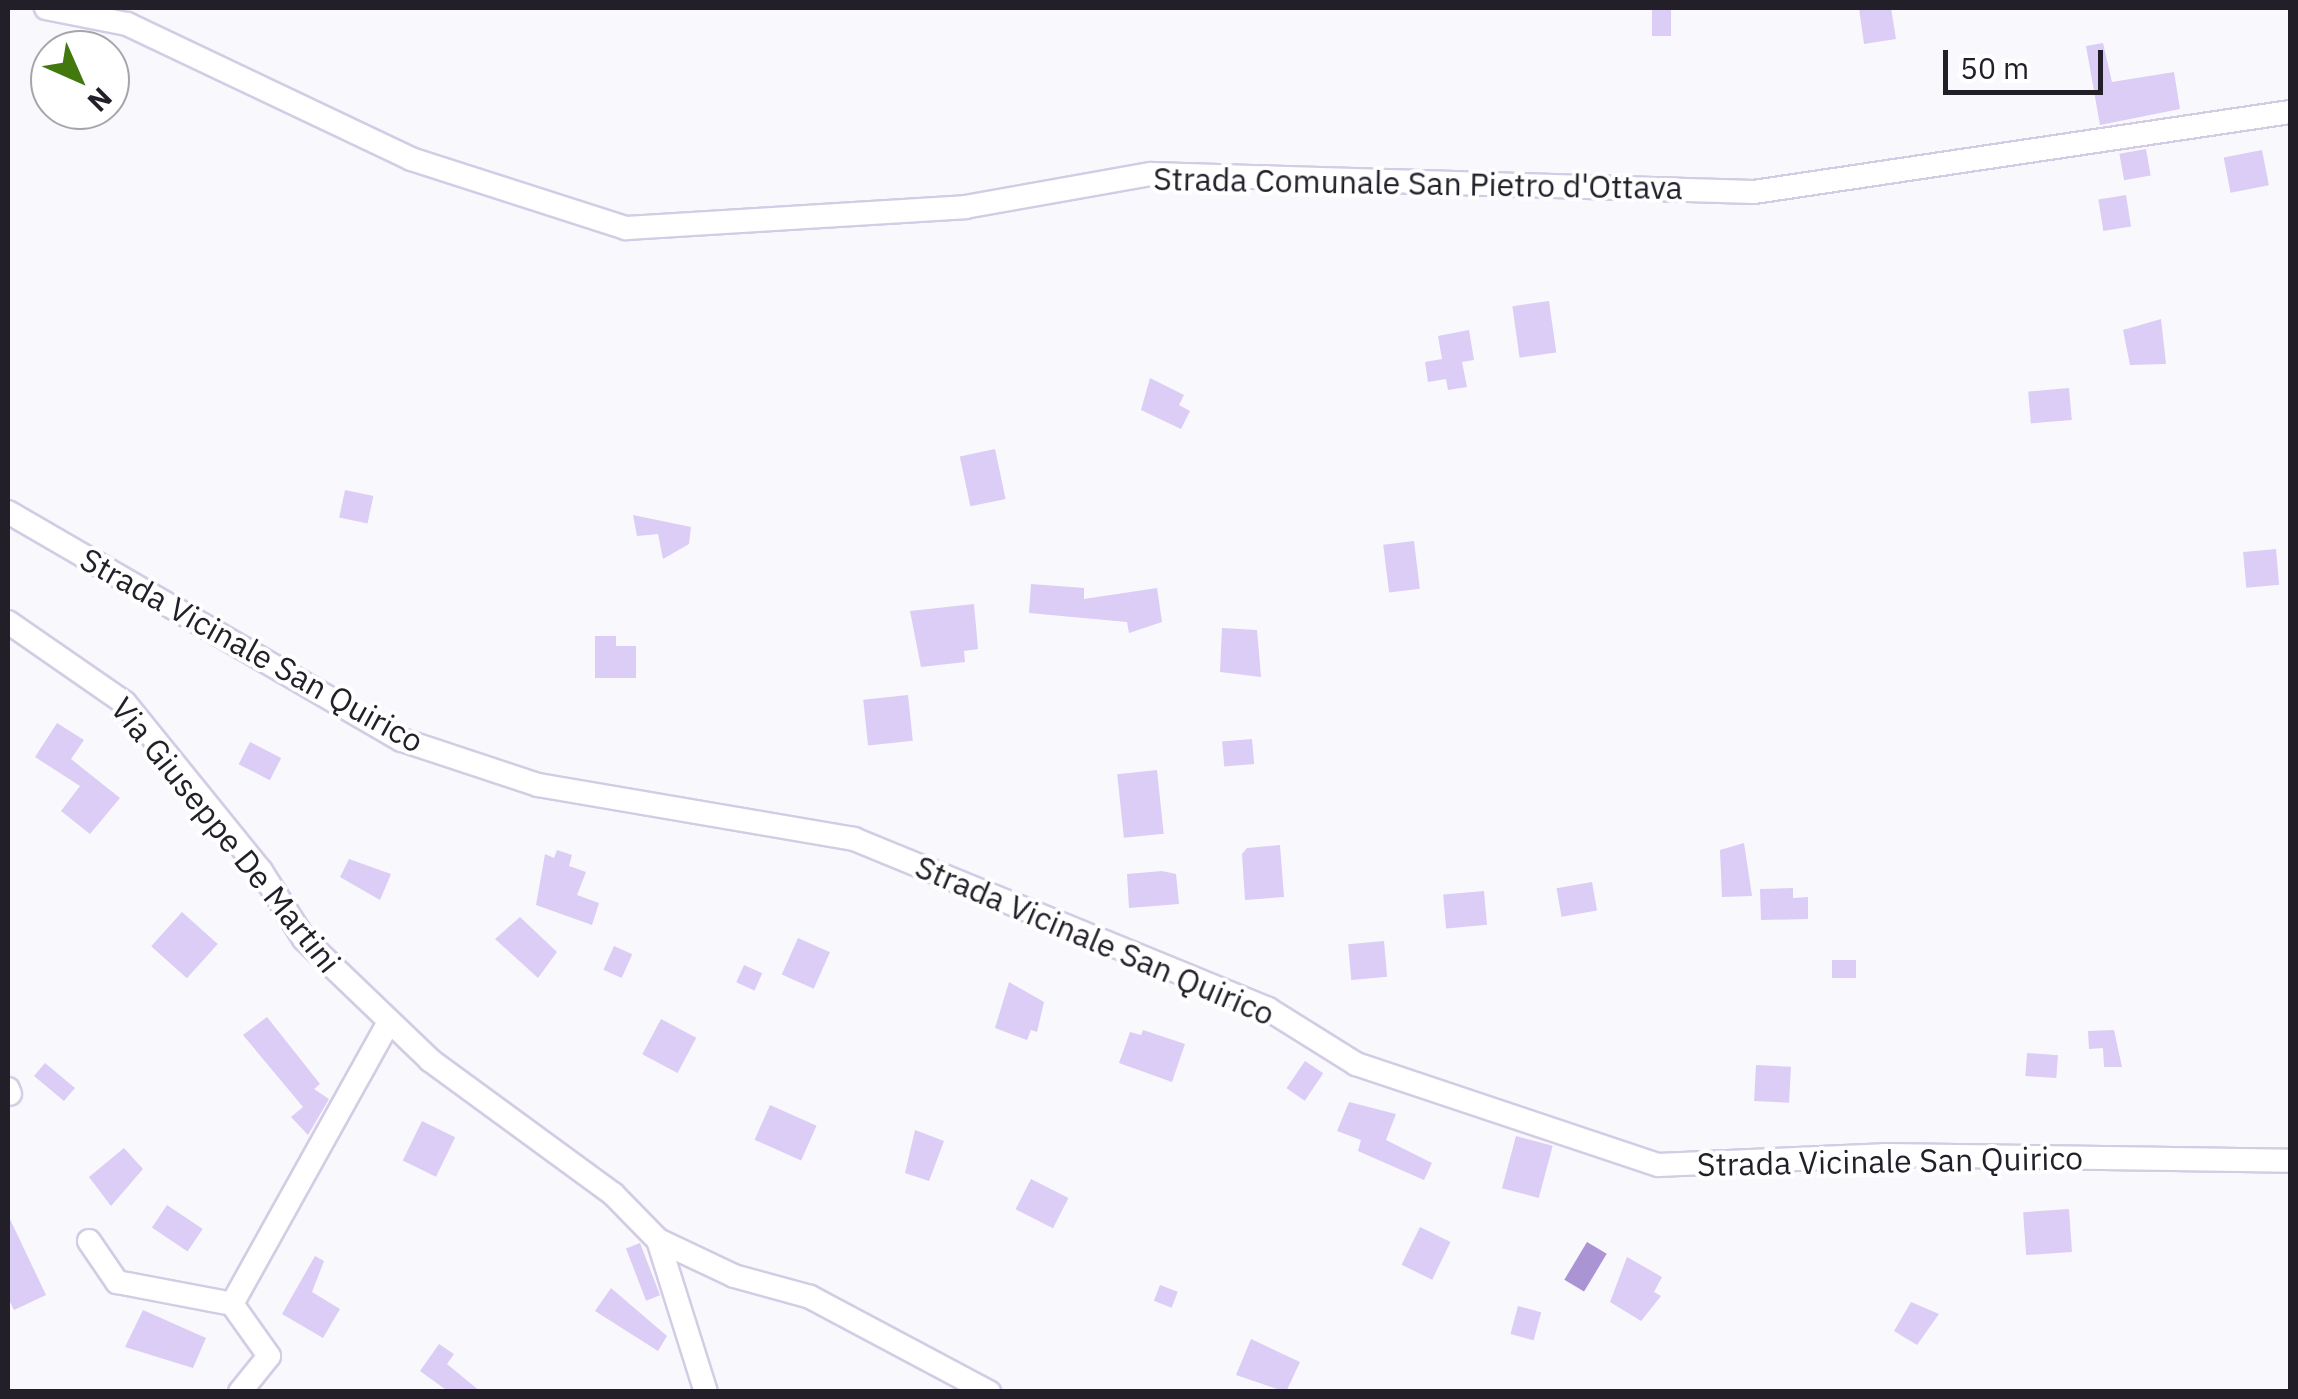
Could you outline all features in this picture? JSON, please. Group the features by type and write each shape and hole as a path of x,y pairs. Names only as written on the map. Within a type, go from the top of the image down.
{"street":[{"name":"Strada Comunale San Pietro d'Ottava","path":"46,8 127,24 410,158 626,228 965,207 1152,174 1754,192 2290,112"},
{"name":"Strada Vicinale San Quirico","path":"8,512 402,740 538,785 854,839 1268,1009 1356,1064 1658,1165 1884,1155 2290,1161"},
{"name":"Via Giuseppe De Martini","path":"8,622 125,702 261,871 304,939 390,1022 430,1060 613,1194 658,1240 734,1276 810,1297 989,1392"},
{"path":"232,1304 390,1022"},
{"path":"658,1240 706,1392"},
{"path":"89,1242 117,1282 232,1304 270,1356 240,1392"}],"shaded area":[{"path":"1587,1242 1607,1254 1584,1292 1564,1280"}],"building":[{"path":"1652,8 1671,8 1671,36 1652,36"},
{"path":"1859,8 1891,8 1896,39 1864,44"},
{"path":"2103,43 2112,82 2174,72 2180,109 2100,125 2086,46"},
{"path":"2146,149 2151,176 2124,180 2119,154"},
{"path":"2262,150 2269,185 2231,193 2224,157"},
{"path":"2126,195 2131,227 2103,231 2098,199"},
{"path":"1549,301 1556,352 1520,358 1512,306"},
{"path":"2161,319 2166,364 2130,365 2123,330"},
{"path":"1469,330 1474,360 1462,362 1467,387 1448,390 1446,379 1428,382 1425,362 1442,359 1438,336"},
{"path":"1150,378 1184,395 1179,405 1190,411 1181,429 1141,410"},
{"path":"2069,388 2072,420 2031,423 2028,392"},
{"path":"995,449 1006,499 970,506 960,456"},
{"path":"345,490 373,496 368,523 339,517"},
{"path":"633,515 691,527 689,544 663,559 658,534 637,536"},
{"path":"1414,541 1420,589 1389,592 1383,545"},
{"path":"2276,549 2279,585 2246,588 2243,552"},
{"path":"1031,584 1084,588 1084,599 1157,588 1162,622 1129,633 1127,622 1029,613"},
{"path":"974,604 978,649 964,651 965,662 921,667 910,611"},
{"path":"1222,628 1257,630 1261,677 1220,672"},
{"path":"595,636 616,636 616,646 636,646 636,678 595,678"},
{"path":"908,695 913,741 868,745 863,700"},
{"path":"57,723 84,740 71,759 120,798 90,834 61,811 80,786 35,757"},
{"path":"1252,739 1254,764 1224,767 1222,742"},
{"path":"250,742 281,758 270,780 239,764"},
{"path":"1157,770 1164,834 1124,838 1117,774"},
{"path":"1744,843 1752,896 1722,897 1720,850"},
{"path":"1280,845 1284,897 1245,900 1242,854 1247,848"},
{"path":"557,850 572,855 569,866 586,872 577,895 599,903 592,925 536,905 545,854 554,858"},
{"path":"349,859 391,874 380,900 340,877"},
{"path":"1127,874 1176,874 1179,904 1129,908"},
{"path":"1592,882 1597,911 1562,917 1557,888"},
{"path":"1793,888 1793,898 1808,897 1808,919 1761,920 1760,889"},
{"path":"1484,891 1487,925 1446,928 1443,895"},
{"path":"182,912 218,944 187,978 151,946"},
{"path":"520,917 557,952 538,978 495,939"},
{"path":"798,938 830,952 814,989 782,975"},
{"path":"1384,941 1387,977 1351,980 1348,944"},
{"path":"614,946 632,954 622,978 603,970"},
{"path":"1832,960 1856,960 1856,978 1832,978"},
{"path":"744,965 762,973 755,990 736,982"},
{"path":"1009,982 1044,1002 1037,1032 1031,1030 1027,1040 995,1028"},
{"path":"267,1017 320,1084 314,1089 329,1099 308,1135 291,1117 303,1107 243,1035"},
{"path":"661,1019 696,1038 678,1073 642,1054"},
{"path":"1143,1030 1185,1044 1172,1082 1119,1063 1130,1032 1141,1035"},
{"path":"2114,1030 2122,1067 2104,1067 2103,1048 2089,1049 2088,1031"},
{"path":"2027,1053 2058,1055 2056,1078 2025,1076"},
{"path":"1305,1061 1323,1073 1305,1101 1287,1088"},
{"path":"45,1063 75,1088 64,1101 34,1076"},
{"path":"1756,1065 1791,1067 1789,1103 1754,1101"},
{"path":"1349,1102 1396,1114 1386,1140 1432,1163 1424,1180 1358,1151 1361,1140 1337,1131"},
{"path":"770,1105 817,1126 801,1160 755,1140"},
{"path":"422,1121 455,1137 436,1177 403,1161"},
{"path":"915,1130 944,1141 929,1181 905,1173"},
{"path":"1516,1136 1553,1146 1539,1198 1502,1188"},
{"path":"124,1148 143,1169 111,1206 89,1177"},
{"path":"1031,1179 1068,1198 1053,1228 1016,1209"},
{"path":"167,1205 203,1229 188,1251 152,1227"},
{"path":"2069,1209 2072,1252 2026,1255 2023,1212"},
{"path":"8,1215 46,1295 14,1310 8,1298"},
{"path":"1420,1227 1451,1242 1432,1280 1402,1265"},
{"path":"640,1243 660,1295 646,1301 626,1248"},
{"path":"315,1256 324,1261 312,1292 340,1309 323,1338 282,1314"},
{"path":"1627,1257 1662,1277 1654,1292 1661,1296 1641,1321 1610,1302"},
{"path":"1160,1285 1178,1292 1172,1308 1154,1301"},
{"path":"611,1288 667,1336 658,1351 595,1311"},
{"path":"1911,1302 1939,1314 1917,1345 1894,1331"},
{"path":"1518,1306 1541,1312 1534,1340 1510,1334"},
{"path":"143,1310 206,1338 193,1368 125,1347"},
{"path":"1251,1339 1300,1362 1286,1392 1236,1375"},
{"path":"439,1344 454,1354 447,1364 481,1392 449,1392 420,1371"}]}
